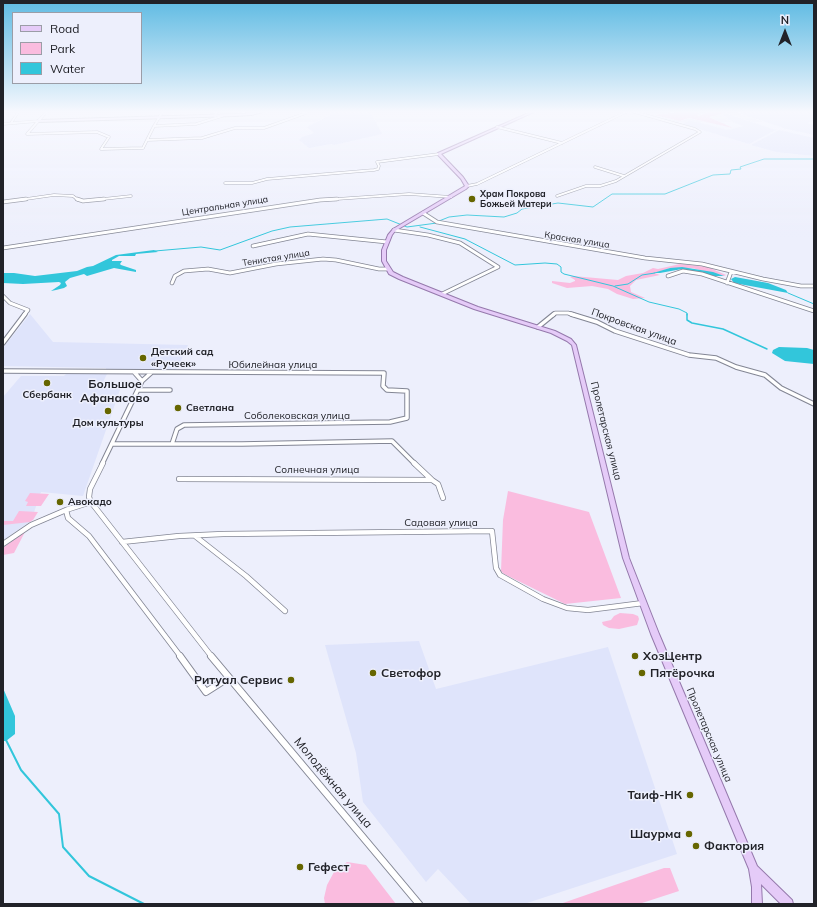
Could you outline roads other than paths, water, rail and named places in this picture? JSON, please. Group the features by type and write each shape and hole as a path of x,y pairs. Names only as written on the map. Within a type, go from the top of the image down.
{"main road":[{"path":"387,269 384,261 384,255 387,242 399,226 451,197 467,186 462,178 439,154"},
{"name":"Пролетарская улица","path":"387,269 401,278 476,308 558,334 569,340 574,345 626,558 642,603 754,869"},
{"path":"754,869 757,887 757,904"},
{"path":"754,869 788,904"}],"street":[{"path":"467,186 477,184 541,153"},
{"path":"557,196 586,186 600,186 616,181 663,153"},
{"path":"225,183 252,183 272,178 374,170 378,169 379,166 377,162 439,154"},
{"path":"595,167 624,176"},
{"name":"Центральная улица","path":"3,248 320,200 409,194 451,197"},
{"path":"3,202 54,195 74,196 78,200 83,201 131,196"},
{"name":"Красная улица","path":"423,213 437,222 645,258 702,264 731,272 793,284 814,286"},
{"path":"399,226 460,243 498,268 477,276 470,281 442,294"},
{"name":"Тенистая улица","path":"253,246 308,234 387,242"},
{"name":"Тенистая улица","path":"172,283 175,276 184,271 208,270 230,273 276,264 323,259 336,260 379,269 387,269"},
{"path":"668,276 683,271 693,272 814,311"},
{"path":"727,283 731,272"},
{"path":"3,296 10,303 28,310 3,342"},
{"name":"Покровская улица","path":"538,327 555,312 568,313 597,322 615,331 689,355 716,358 736,367 765,375 781,388 814,404"},
{"name":"Юбилейная улица","path":"3,371 384,373 383,386 387,390 407,391"},
{"path":"133,372 139,376 142,381"},
{"path":"3,544 31,525 66,510 91,502 89,497 90,489 139,390 142,381 146,376 153,372"},
{"path":"139,390 170,390"},
{"name":"Соболековская улица","path":"172,444 177,429 184,425 372,424 407,418 407,391"},
{"path":"112,444 392,441 438,484 443,498"},
{"name":"Солнечная улица","path":"180,479 432,480"},
{"name":"Молодёжная улица","path":"91,502 228,678 248,699 419,904"},
{"path":"66,510 68,518 89,536 206,692 228,678"},
{"name":"Садовая улица","path":"195,536 223,534 492,532 496,568 500,575 543,598 567,608 588,610 642,603"},
{"path":"122,542 195,536 246,576 285,611"}],"water":[{"path":"154,250 158,252 136,254 135,256 119,256 112,260 122,261 120,264 121,265 136,270 136,272 114,268 87,276 84,274 70,278 65,282 67,286 56,290 51,291 61,283 3,283 3,273 35,276 77,271 93,266 116,255"},
{"path":"682,267 713,272 724,276 714,276 682,269 653,273 670,268"},
{"path":"735,277 768,283 786,290 788,293 734,283 731,279"},
{"path":"779,347 807,348 814,350 814,364 785,361 772,353 773,350"},
{"path":"3,688 15,716 15,734 6,741 3,741"}],"waterway":[{"path":"439,221 449,217 467,215 504,217 517,213 522,209 558,203 593,207 612,194 665,194 713,175 730,174 731,170 741,169 740,167 764,159 814,159"},
{"path":"155,251 201,247 220,250 272,231 290,227 387,219 407,227 437,223"},
{"path":"420,227 465,239 515,265 545,263 557,264 561,267 561,272 564,274 613,286 649,302 679,309 687,313 687,320 692,323 723,329 767,349"},
{"path":"615,286 628,284 642,275 655,273"},
{"path":"788,293 814,304"},
{"path":"6,740 21,770 59,814 63,847 89,876 144,904"}],"place":[{"name":"Храм Покрова Божьей Матери","path":"472,199"},
{"name":"Детский сад «Ручеек»","path":"143,358"},
{"name":"Сбербанк","path":"47,383"},
{"name":"Светлана","path":"178,408"},
{"name":"Дом культуры","path":"108,411"},
{"name":"Авокадо","path":"60,502"},
{"name":"ХозЦентр","path":"635,656"},
{"name":"Светофор","path":"373,673"},
{"name":"Пятёрочка","path":"642,673"},
{"name":"Ритуал Сервис","path":"291,680"},
{"name":"Таиф-НК","path":"690,795"},
{"name":"Шаурма","path":"689,834"},
{"name":"Фактория","path":"696,846"},
{"name":"Гефест","path":"300,867"}],"district":[{"name":"Большое Афанасово","path":"115,391"}]}
